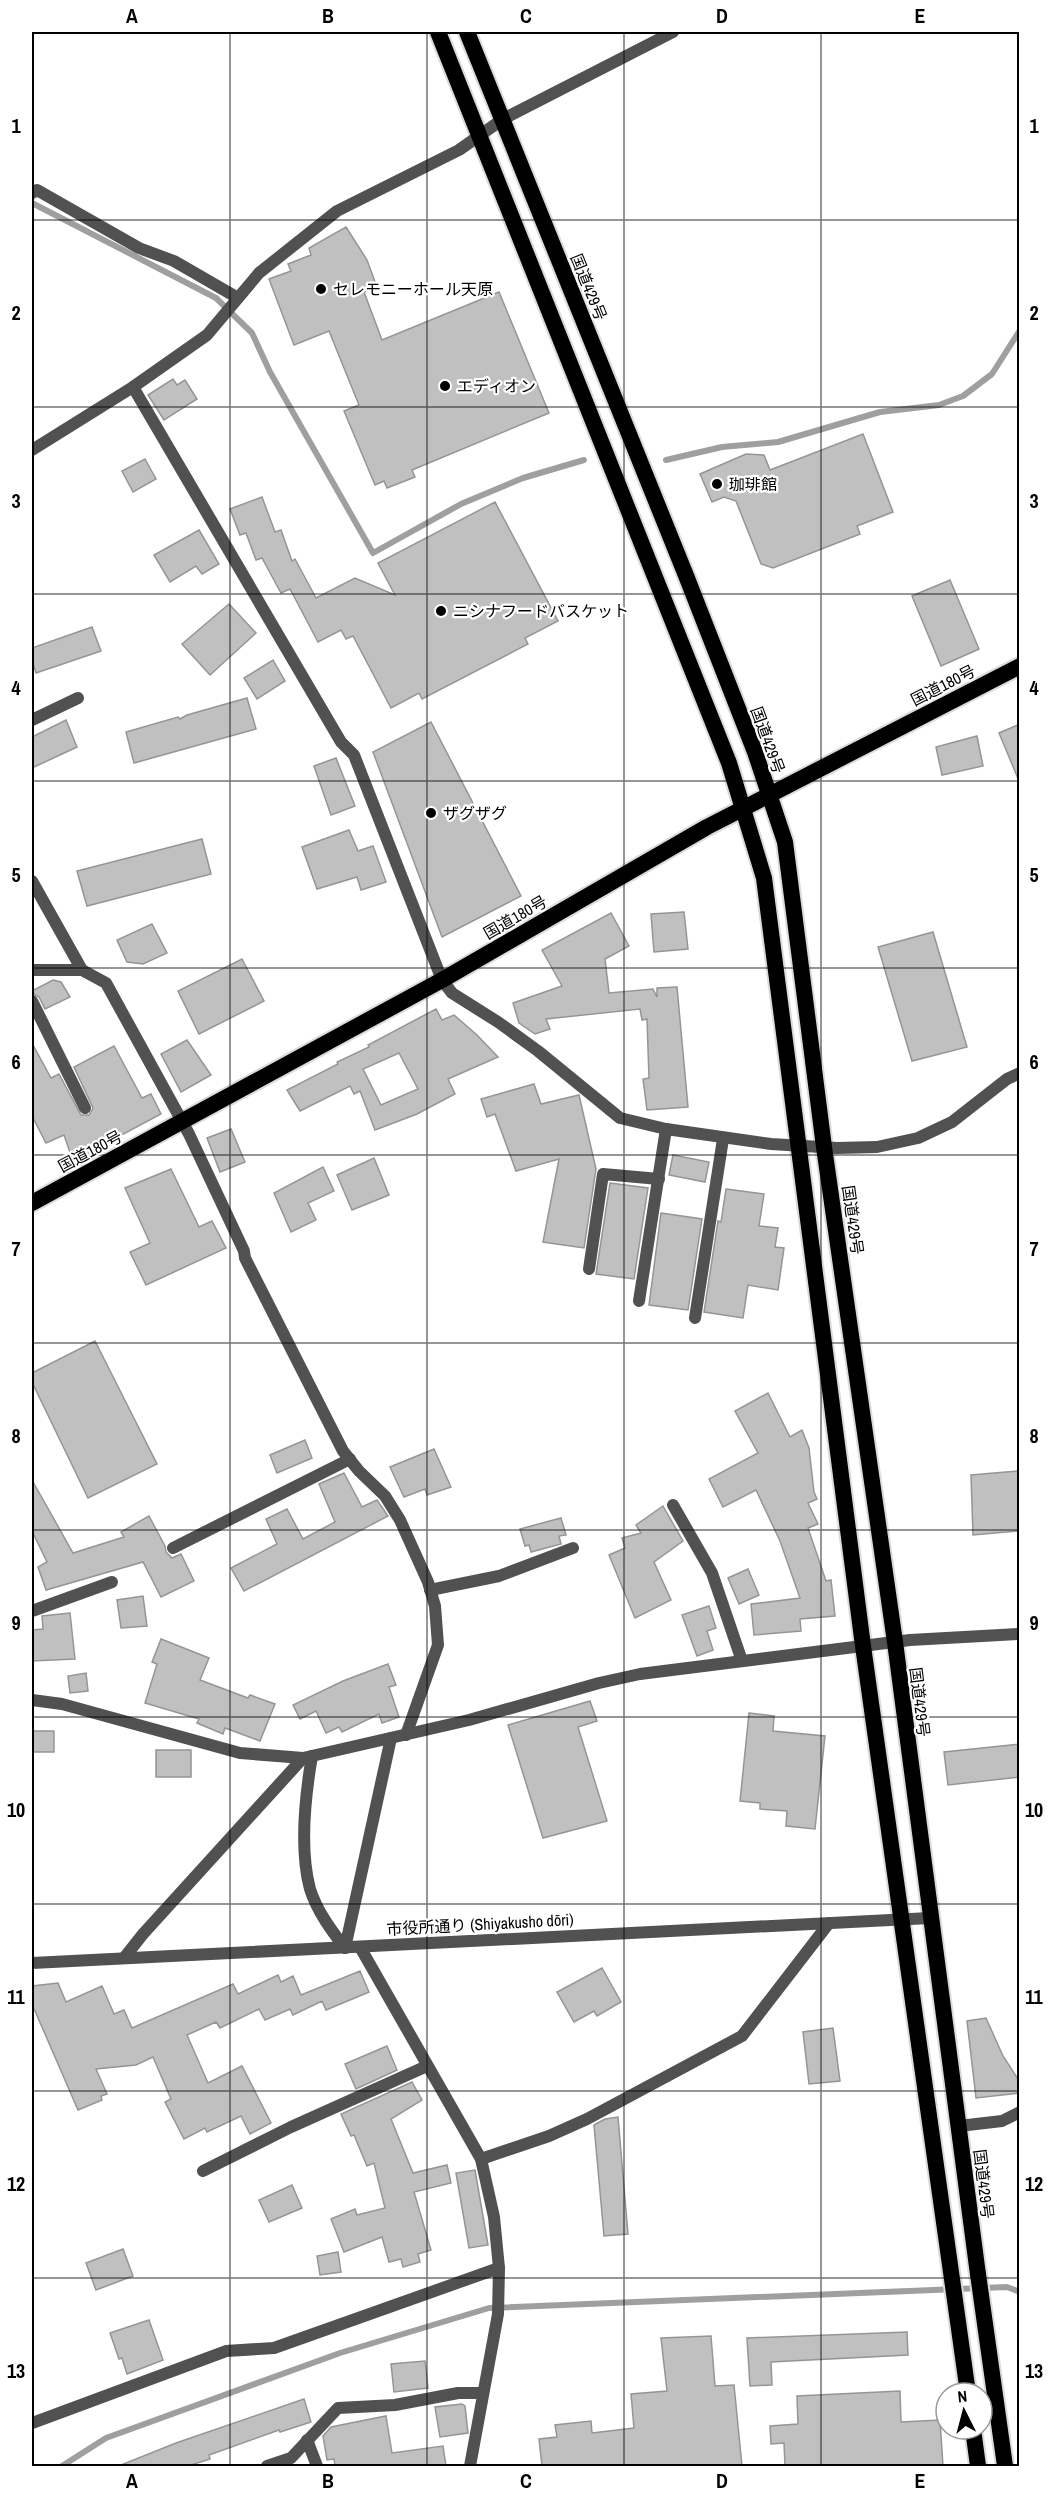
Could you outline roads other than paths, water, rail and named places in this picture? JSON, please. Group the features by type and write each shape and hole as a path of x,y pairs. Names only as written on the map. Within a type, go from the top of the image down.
{"highway":[{"path":"438,32 729,763 764,878 863,1646 966,2381"},
{"name":"国道429号","path":"467,32 691,589 785,842 824,1147 895,1642 1005,2466"},
{"name":"国道180号","path":"32,1203 442,980 707,826 1020,666"},
{"path":"975,2441 978,2466"}],"street":[{"path":"32,450 133,387 207,335 259,273 337,211 459,150 503,119 672,32"},
{"path":"32,193 37,190 139,248 174,261 232,305"},
{"path":"133,387 341,742 354,755 442,980 452,993 538,1051 620,1118 666,1129 723,1138 797,1146 877,1147 918,1138 952,1122 1007,1079 1020,1073"},
{"path":"32,720 78,698"},
{"path":"32,880 82,970"},
{"path":"32,970 82,970 106,983 183,1121 244,1251 245,1258 343,1451 385,1496 400,1520 435,1606 438,1645 406,1735"},
{"path":"32,1001 85,1108"},
{"path":"639,1301 666,1129"},
{"path":"695,1318 723,1138"},
{"path":"589,1269 603,1174 659,1179"},
{"path":"173,1548 350,1460"},
{"path":"673,1505 712,1573 742,1661"},
{"path":"430,1590 499,1576 573,1548"},
{"path":"32,1611 112,1582"},
{"path":"32,1700 62,1704 240,1753 307,1757 406,1735 620,1678 895,1642 1020,1634"},
{"path":"345,1948 391,1738"},
{"path":"307,1757 304,1835 310,1888 327,1925 345,1948"},
{"path":"124,1958 143,1934 307,1757"},
{"name":"市役所通り (Shiyakusho dōri)","path":"32,1963 930,1917"},
{"path":"481,2158 549,2136 587,2119 742,2036 829,1923"},
{"path":"360,1947 481,2158 494,2217 499,2268 498,2314 470,2466"},
{"path":"203,2171 291,2127 427,2066"},
{"path":"959,2126 1002,2121 1020,2112"},
{"path":"32,2423 226,2351 274,2348 499,2268"},
{"path":"267,2466 291,2458 338,2408 395,2405 458,2393 483,2393"},
{"path":"307,2440 317,2466"}],"waterway":[{"path":"32,203 216,298 252,333 270,372 373,553 461,504 523,478 584,460"},
{"path":"666,460 722,447 778,442 880,412 939,405 963,396 992,374 1020,330"},
{"path":"62,2466 106,2438 340,2353 489,2308 1007,2287 1020,2292"}],"place":[{"name":"セレモニーホール天原","path":"321,289"},
{"name":"エディオン","path":"445,386"},
{"name":"珈琲館","path":"717,484"},
{"name":"ニシナフードバスケット","path":"441,611"},
{"name":"ザグザグ","path":"431,813"}]}
